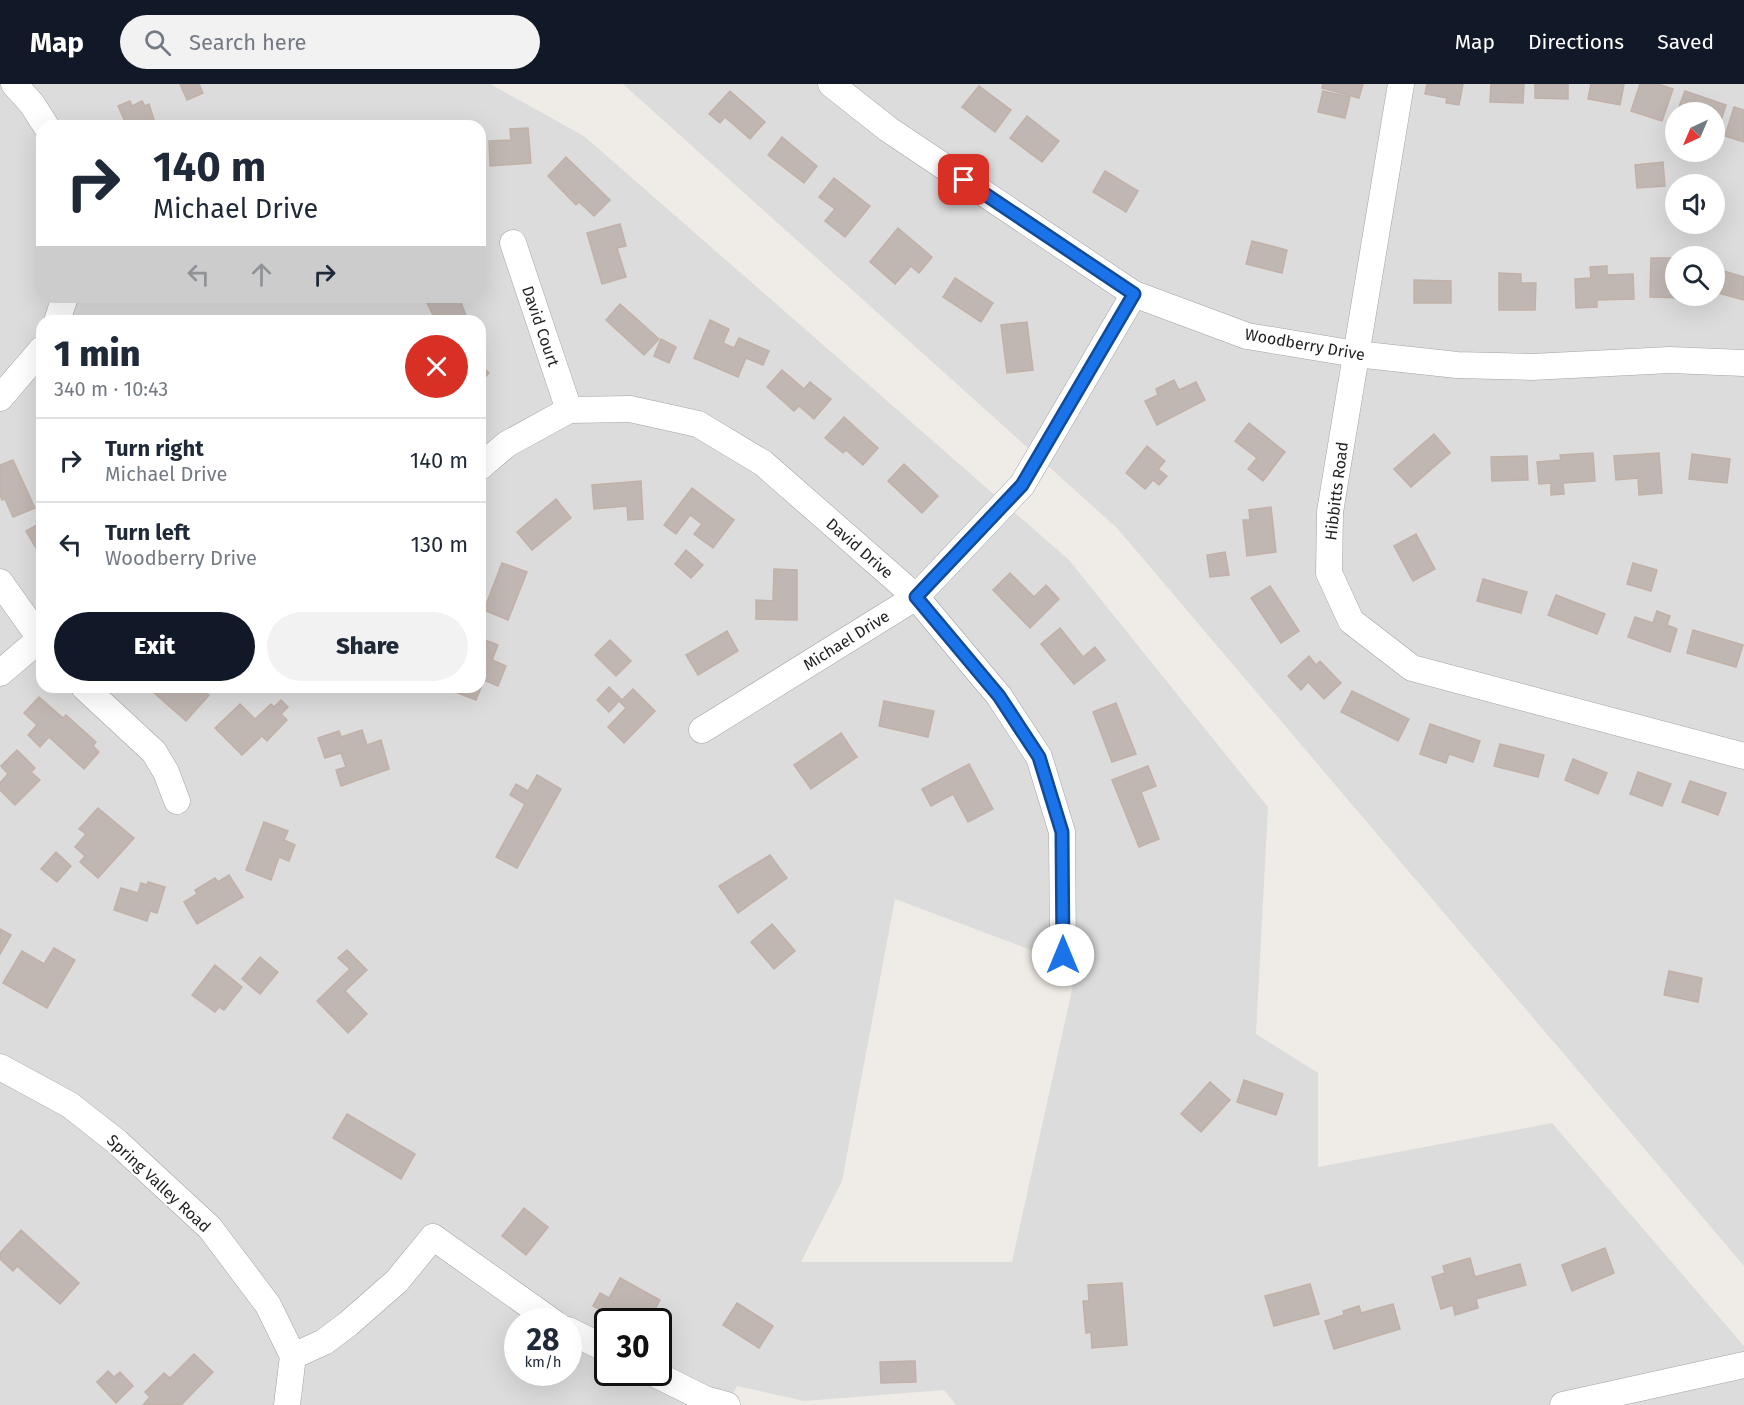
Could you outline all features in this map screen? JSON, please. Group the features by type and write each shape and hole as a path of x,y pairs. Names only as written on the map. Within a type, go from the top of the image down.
{"street":[{"path":"14,84 32,104 42,120"},
{"name":"Woodberry Drive","path":"831,84 888,129 1134,294 1247,336 1356,354 1457,365 1532,367 1670,360 1744,363"},
{"name":"Hibbitts Road","path":"1401,84 1330,512 1329,573 1352,621 1412,668 1744,756"},
{"name":"David Court","path":"513,243 569,410"},
{"name":"Michael Drive","path":"702,730 916,597 1022,485 1134,294"},
{"path":"0,398 36,357"},
{"name":"David Drive","path":"486,462 507,444 569,410 630,409 698,424 763,463 916,597 999,696 1039,757 1062,832 1063,955"},
{"path":"0,582 36,633"},
{"path":"0,673 36,644"},
{"path":"90,693 154,752 166,772 177,801"},
{"name":"Spring Valley Road","path":"0,1067 70,1105 117,1142 210,1228 268,1305 293,1356"},
{"path":"287,1405 293,1356 324,1342 348,1324 397,1281 433,1237 533,1308"},
{"path":"1563,1405 1744,1365"},
{"path":"672,1382 705,1399 727,1405"}],"shaded area":[{"path":"0,84 490,84 584,136 1069,560 1268,807 1256,1034 1318,1073 1318,1167 1552,1123 1744,1346 1744,1405 956,1405 944,1390 804,1401 737,1386 727,1405 0,1405","holes":["895,899 1077,967 1012,1262 801,1262 842,1181"]},
{"path":"623,84 1744,84 1744,1266 1117,528"}],"building":[{"path":"180,84 199,84 203,93 187,100"},
{"path":"1323,84 1363,84 1359,98 1322,88"},
{"path":"1427,84 1463,84 1459,105 1446,103 1447,98 1425,94"},
{"path":"1491,84 1524,84 1523,103 1490,102"},
{"path":"1535,84 1568,84 1568,99 1535,98"},
{"path":"1591,84 1624,84 1620,105 1588,99"},
{"path":"1640,84 1658,84 1673,89 1669,102 1665,102 1662,121 1631,111"},
{"path":"979,86 1011,110 995,132 962,107"},
{"path":"730,91 765,122 750,139 725,117 720,123 709,114"},
{"path":"1323,91 1350,97 1345,118 1318,112"},
{"path":"1685,91 1717,102 1681,102"},
{"path":"130,101 132,106 142,101 145,106 149,104 154,120 124,120 118,106"},
{"path":"1734,107 1744,110 1744,142 1725,136"},
{"path":"1027,116 1059,141 1042,162 1010,138"},
{"path":"528,128 531,163 490,166 489,141 511,140 510,129"},
{"path":"782,137 817,166 804,183 768,155"},
{"path":"566,157 610,200 594,216 579,202 576,205 548,176"},
{"path":"1663,162 1665,186 1637,188 1635,165"},
{"path":"1105,171 1138,191 1126,212 1093,192"},
{"path":"834,178 870,206 845,237 825,221 835,209 819,197"},
{"path":"620,224 626,246 617,248 626,277 602,284 587,233"},
{"path":"898,228 932,257 919,273 911,266 895,284 870,262"},
{"path":"1252,241 1287,250 1282,273 1246,264"},
{"path":"1651,258 1665,258 1665,297 1650,297"},
{"path":"1607,266 1607,275 1633,274 1634,299 1597,300 1597,307 1576,308 1575,279 1591,278 1590,267"},
{"path":"1725,271 1744,277 1744,300 1725,295"},
{"path":"1499,273 1521,274 1521,283 1536,283 1535,310 1499,310"},
{"path":"955,278 993,303 981,322 943,297"},
{"path":"1414,280 1451,281 1451,303 1414,303"},
{"path":"427,303 461,303 466,315 433,315"},
{"path":"620,304 659,339 644,355 606,320"},
{"path":"710,320 729,329 723,343 734,348 739,338 769,351 763,365 746,358 738,377 694,358"},
{"path":"1027,322 1033,370 1007,373 1001,325"},
{"path":"661,339 676,347 669,363 654,356"},
{"path":"782,370 804,389 810,382 831,399 814,419 799,406 794,411 767,387"},
{"path":"1174,380 1179,390 1196,382 1205,400 1157,425 1145,401 1158,395 1156,389"},
{"path":"844,417 878,448 863,465 846,450 843,453 825,438"},
{"path":"1249,423 1285,452 1263,481 1248,469 1257,458 1235,441"},
{"path":"1434,434 1450,453 1411,487 1394,469"},
{"path":"1147,446 1165,461 1158,469 1167,476 1159,485 1153,480 1145,489 1126,473"},
{"path":"1593,453 1595,481 1563,483 1564,494 1551,495 1551,483 1539,484 1537,462 1561,460 1560,455"},
{"path":"1659,453 1662,493 1639,495 1638,478 1616,480 1614,456"},
{"path":"1692,454 1730,459 1727,483 1689,479"},
{"path":"1527,456 1528,480 1492,481 1491,457"},
{"path":"13,460 35,508 13,517 5,499 2,500 0,495 0,465"},
{"path":"904,464 938,496 922,513 888,481"},
{"path":"641,481 643,519 628,520 627,506 594,509 592,485"},
{"path":"692,488 734,520 713,548 694,534 702,524 690,515 676,534 664,525"},
{"path":"556,499 571,518 532,550 517,532"},
{"path":"1271,507 1276,552 1247,556 1243,520 1250,520 1249,510"},
{"path":"36,525 36,548 26,531"},
{"path":"1416,534 1435,569 1413,581 1394,546"},
{"path":"686,550 703,565 691,578 675,564"},
{"path":"1225,552 1229,575 1210,577 1207,555"},
{"path":"502,563 527,572 508,620 486,611 486,605"},
{"path":"1633,563 1657,570 1651,591 1627,584"},
{"path":"774,569 797,570 797,620 756,619 756,600 773,601"},
{"path":"1010,573 1034,597 1046,585 1059,599 1030,628 993,590"},
{"path":"1483,579 1527,592 1521,613 1477,601"},
{"path":"1270,586 1299,631 1281,643 1251,598"},
{"path":"1556,595 1605,614 1597,634 1548,615"},
{"path":"1657,611 1670,616 1667,625 1677,629 1670,652 1628,637 1635,617 1653,623"},
{"path":"1060,628 1083,657 1095,647 1105,660 1074,684 1041,644"},
{"path":"1693,630 1743,645 1736,667 1687,653"},
{"path":"727,631 738,651 698,675 686,655"},
{"path":"486,640 498,645 492,660 506,666 498,686 486,681"},
{"path":"610,640 631,661 616,676 595,655"},
{"path":"1309,656 1316,665 1320,661 1341,683 1324,699 1308,682 1301,690 1288,676"},
{"path":"609,687 622,700 633,689 655,711 624,743 608,727 626,708 619,701 609,712 597,700"},
{"path":"1352,691 1409,719 1398,741 1341,712"},
{"path":"154,693 207,693 209,695 186,721"},
{"path":"458,693 479,693 476,700"},
{"path":"39,697 63,718 66,715 96,742 93,746 99,752 84,769 49,737 40,747 28,735 37,725 24,713"},
{"path":"281,700 288,707 281,714 287,720 267,741 262,736 242,755 215,728 240,704 255,719 271,704 274,707"},
{"path":"884,701 934,711 928,737 879,726"},
{"path":"1116,703 1136,754 1112,762 1093,712"},
{"path":"1430,724 1480,741 1473,762 1449,754 1446,763 1420,754"},
{"path":"362,730 367,745 381,740 389,769 341,786 336,770 346,767 341,753 325,758 318,738 339,731 341,737"},
{"path":"841,733 857,757 811,789 794,765"},
{"path":"1500,744 1544,755 1538,777 1494,766"},
{"path":"17,750 35,768 31,772 40,780 15,805 0,790 0,783 8,774 1,766"},
{"path":"1573,759 1607,773 1598,794 1565,780"},
{"path":"969,764 993,809 968,822 953,794 931,806 922,789"},
{"path":"1148,766 1156,786 1141,792 1159,839 1139,847 1112,780"},
{"path":"1638,772 1671,784 1662,806 1630,794"},
{"path":"537,775 561,789 517,868 496,857 525,804 510,795 516,784 528,791"},
{"path":"1690,781 1726,793 1718,815 1682,802"},
{"path":"98,808 134,838 98,878 80,862 85,856 75,847 86,834 79,829"},
{"path":"264,822 288,831 284,840 295,845 289,861 279,857 271,880 246,870"},
{"path":"56,852 71,866 57,882 41,869"},
{"path":"770,855 787,878 738,913 719,886"},
{"path":"229,875 243,897 197,924 184,902 197,894 195,890 215,878 218,882"},
{"path":"148,882 165,887 157,913 150,911 147,921 114,910 121,888 138,893 141,883 147,885"},
{"path":"772,924 795,951 774,969 751,942"},
{"path":"0,929 11,935 0,954"},
{"path":"54,948 75,960 47,1008 3,983 22,951 44,964"},
{"path":"347,950 367,970 345,991 367,1014 348,1033 317,1001 350,969 338,958"},
{"path":"260,957 278,972 260,994 242,979"},
{"path":"215,965 242,987 224,1010 219,1007 215,1012 192,995"},
{"path":"1669,971 1702,978 1698,1002 1664,995"},
{"path":"1244,1080 1283,1094 1276,1115 1237,1102"},
{"path":"1210,1082 1230,1100 1201,1132 1181,1114"},
{"path":"347,1114 415,1154 401,1179 333,1138"},
{"path":"524,1208 548,1227 526,1255 502,1236"},
{"path":"21,1230 79,1283 60,1304 17,1266 13,1271 0,1259 0,1253"},
{"path":"1605,1248 1614,1273 1572,1291 1562,1265"},
{"path":"1470,1258 1475,1277 1520,1264 1526,1285 1476,1299 1478,1308 1455,1315 1453,1305 1441,1309 1432,1277 1445,1273 1443,1266"},
{"path":"620,1278 660,1300 656,1308 597,1308 593,1306 600,1293 609,1298"},
{"path":"1122,1283 1127,1345 1092,1348 1091,1332 1086,1333 1083,1301 1089,1301 1088,1285"},
{"path":"1310,1284 1319,1314 1274,1326 1265,1296"},
{"path":"737,1303 773,1326 759,1348 723,1325"},
{"path":"1393,1304 1400,1329 1334,1349 1325,1321 1344,1315 1343,1311 1359,1306 1361,1313"},
{"path":"194,1354 213,1372 181,1405 143,1405 150,1397 145,1392 164,1373 170,1378"},
{"path":"915,1361 916,1382 881,1383 880,1362"},
{"path":"108,1371 114,1377 120,1372 133,1386 116,1403 97,1382"}],"route":[{"path":"964,180 1134,294 1022,485 916,597 999,696 1039,757 1062,832 1063,955"}]}
